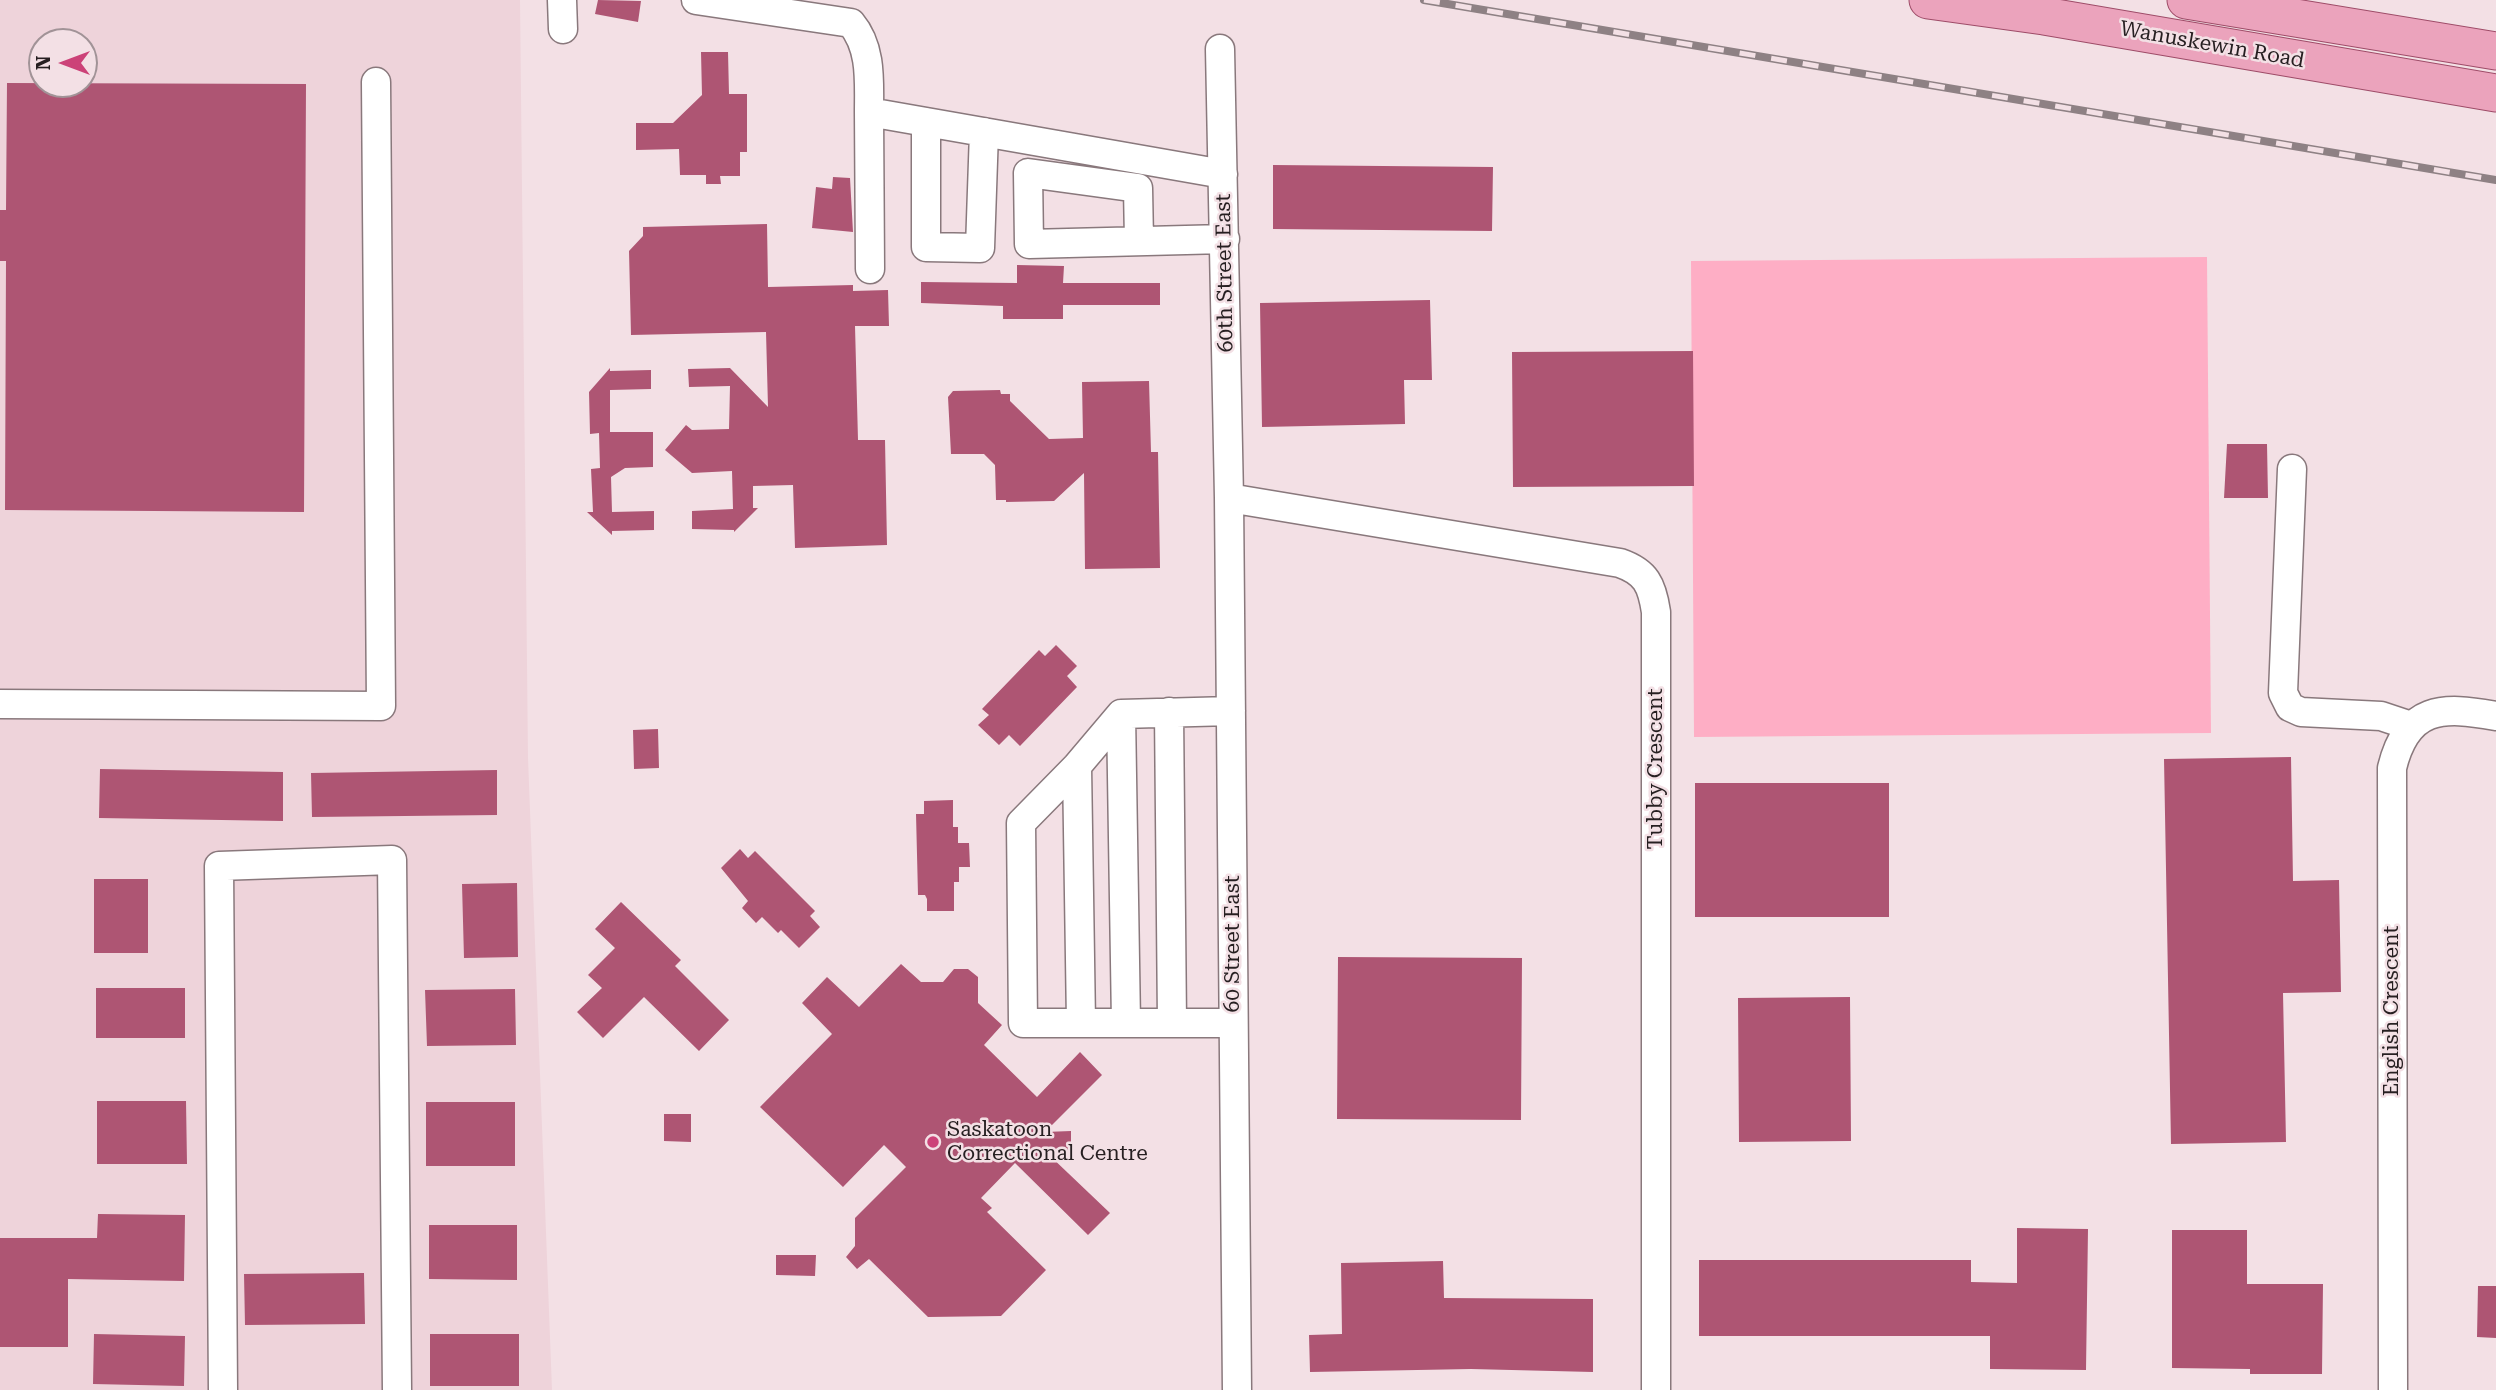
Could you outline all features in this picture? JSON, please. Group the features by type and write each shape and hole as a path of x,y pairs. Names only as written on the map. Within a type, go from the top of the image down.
{"main road":[{"name":"Wanuskewin Road","path":"1928,0 2044,16 2496,93"},
{"name":"Wanuskewin Road","path":"2186,0 2496,51"}],"street":[{"path":"562,0 563,29"},
{"path":"696,0 850,23 863,37 869,112 870,269"},
{"name":"60th Street East","path":"1220,49 1229,498"},
{"path":"0,704 381,706 376,82"},
{"path":"869,112 1223,174"},
{"path":"926,122 926,247 980,247 984,132"},
{"path":"1139,240 1224,239"},
{"path":"2292,469 2283,693 2290,707 2301,712 2381,716 2411,726 2431,714 2456,709 2496,716"},
{"name":"60 Street East","path":"1229,498 1237,1390"},
{"name":"Tubby Crescent","path":"1229,498 1620,563 1636,569 1648,579 1656,612 1656,1390"},
{"path":"1231,711 1121,714 1077,766 1021,823 1023,1023 1233,1023"},
{"path":"1169,712 1172,1023"},
{"path":"1121,714 1126,1023"},
{"name":"English Crescent","path":"2393,1390 2392,768 2397,747 2411,726"},
{"path":"1077,766 1081,1023"},
{"path":"223,1390 219,866 391,860 397,1390"}],"shaded area":[{"path":"0,0 520,0 528,758 552,1390 0,1390"},
{"path":"2207,257 2211,733 1694,737 1691,261"}],"building":[{"path":"598,0 641,1 638,22 595,14"},
{"path":"701,52 728,52 729,94 747,94 747,152 740,152 740,176 720,176 721,184 706,184 706,175 680,175 679,149 636,150 636,123 673,123 702,95"},
{"path":"7,83 28,83 28,98 98,98 98,83 306,84 304,512 5,510 6,261 0,261 0,210 6,210"},
{"path":"1273,165 1493,167 1492,231 1273,229"},
{"path":"833,177 850,178 853,232 812,228 816,187 832,189"},
{"path":"767,224 768,287 853,285 853,291 888,290 889,326 855,326 858,440 885,440 887,545 795,548 793,485 753,486 753,508 758,508 734,532 692,529 692,511 733,509 732,471 692,473 665,450 686,425 692,430 729,429 730,386 689,387 688,369 730,368 768,407 766,332 631,335 629,251 643,236 643,227"},
{"path":"1017,265 1064,266 1063,283 1160,283 1160,305 1063,305 1063,319 1003,319 1003,306 921,303 921,282 1017,283"},
{"path":"1430,300 1432,380 1404,380 1405,424 1262,427 1260,303"},
{"path":"1693,351 1694,486 1513,487 1512,352"},
{"path":"610,368 610,371 651,370 651,389 610,390 610,432 653,432 653,467 625,468 611,477 612,512 654,511 654,530 612,531 612,535 587,512 593,512 591,469 600,468 599,433 590,434 589,392"},
{"path":"1149,381 1151,452 1158,452 1160,568 1085,569 1084,473 1054,501 1006,502 996,500 995,465 984,454 951,454 948,397 953,391 1000,390 1001,394 1010,394 1010,401 1049,439 1083,438 1082,382"},
{"path":"2227,444 2267,444 2268,498 2224,498"},
{"path":"1056,645 1077,666 1067,676 1077,687 1020,746 1009,735 999,745 978,725 989,715 982,709 1039,650 1045,656"},
{"path":"658,729 659,768 634,769 633,730"},
{"path":"2291,757 2293,881 2339,880 2341,992 2283,993 2286,1142 2171,1144 2164,759"},
{"path":"100,769 283,772 283,821 99,818"},
{"path":"497,770 497,815 312,817 311,773"},
{"path":"1695,783 1889,783 1889,917 1695,917"},
{"path":"953,800 953,827 958,827 958,843 969,843 970,867 959,867 959,882 954,882 954,911 927,911 925,895 918,895 916,814 924,814 924,801"},
{"path":"740,849 748,858 755,851 815,911 810,916 820,927 799,948 781,930 778,933 762,917 756,923 742,908 748,901 721,868"},
{"path":"94,879 148,879 148,953 94,953"},
{"path":"517,883 518,957 464,958 462,884"},
{"path":"621,902 681,960 675,966 729,1020 699,1051 644,997 603,1038 577,1012 602,988 588,975 615,948 595,929"},
{"path":"1338,957 1522,958 1521,1120 1337,1119"},
{"name":"Saskatoon Correctional Centre","path":"901,964 921,982 943,982 954,969 968,969 978,977 978,1003 1002,1025 984,1045 1037,1097 1080,1052 1102,1075 1045,1132 1071,1131 1071,1152 1047,1153 1110,1213 1088,1235 1015,1163 981,1198 992,1208 987,1212 1046,1270 1001,1316 928,1317 869,1259 857,1269 846,1257 855,1246 855,1218 906,1167 884,1145 843,1187 760,1107 832,1034 802,1003 827,977 859,1007"},
{"path":"96,988 185,988 185,1038 96,1038"},
{"path":"515,989 516,1045 427,1046 425,990"},
{"path":"1850,997 1851,1141 1739,1142 1738,998"},
{"path":"97,1101 186,1101 187,1164 97,1164"},
{"path":"426,1102 515,1102 515,1166 426,1166"},
{"path":"664,1114 691,1114 691,1142 664,1141"},
{"path":"98,1214 185,1215 184,1281 68,1279 68,1347 0,1347 0,1238 97,1238"},
{"path":"429,1225 517,1225 517,1280 429,1279"},
{"path":"2017,1228 2088,1229 2086,1370 1990,1369 1990,1336 1699,1336 1699,1260 1971,1260 1971,1282 2017,1283"},
{"path":"2172,1230 2247,1230 2247,1284 2323,1284 2322,1374 2250,1374 2250,1369 2172,1368"},
{"path":"776,1255 816,1255 815,1276 776,1275"},
{"path":"1443,1261 1444,1298 1593,1299 1593,1372 1471,1369 1310,1372 1309,1335 1342,1334 1341,1263"},
{"path":"364,1273 365,1324 245,1325 244,1274"},
{"path":"2478,1286 2496,1286 2496,1338 2477,1337"},
{"path":"94,1334 185,1336 184,1386 93,1384"},
{"path":"430,1334 519,1334 519,1386 430,1386"}],"railway":[{"path":"1424,0 2496,180"}],"place":[{"name":"Saskatoon Correctional Centre","path":"933,1142"}]}
